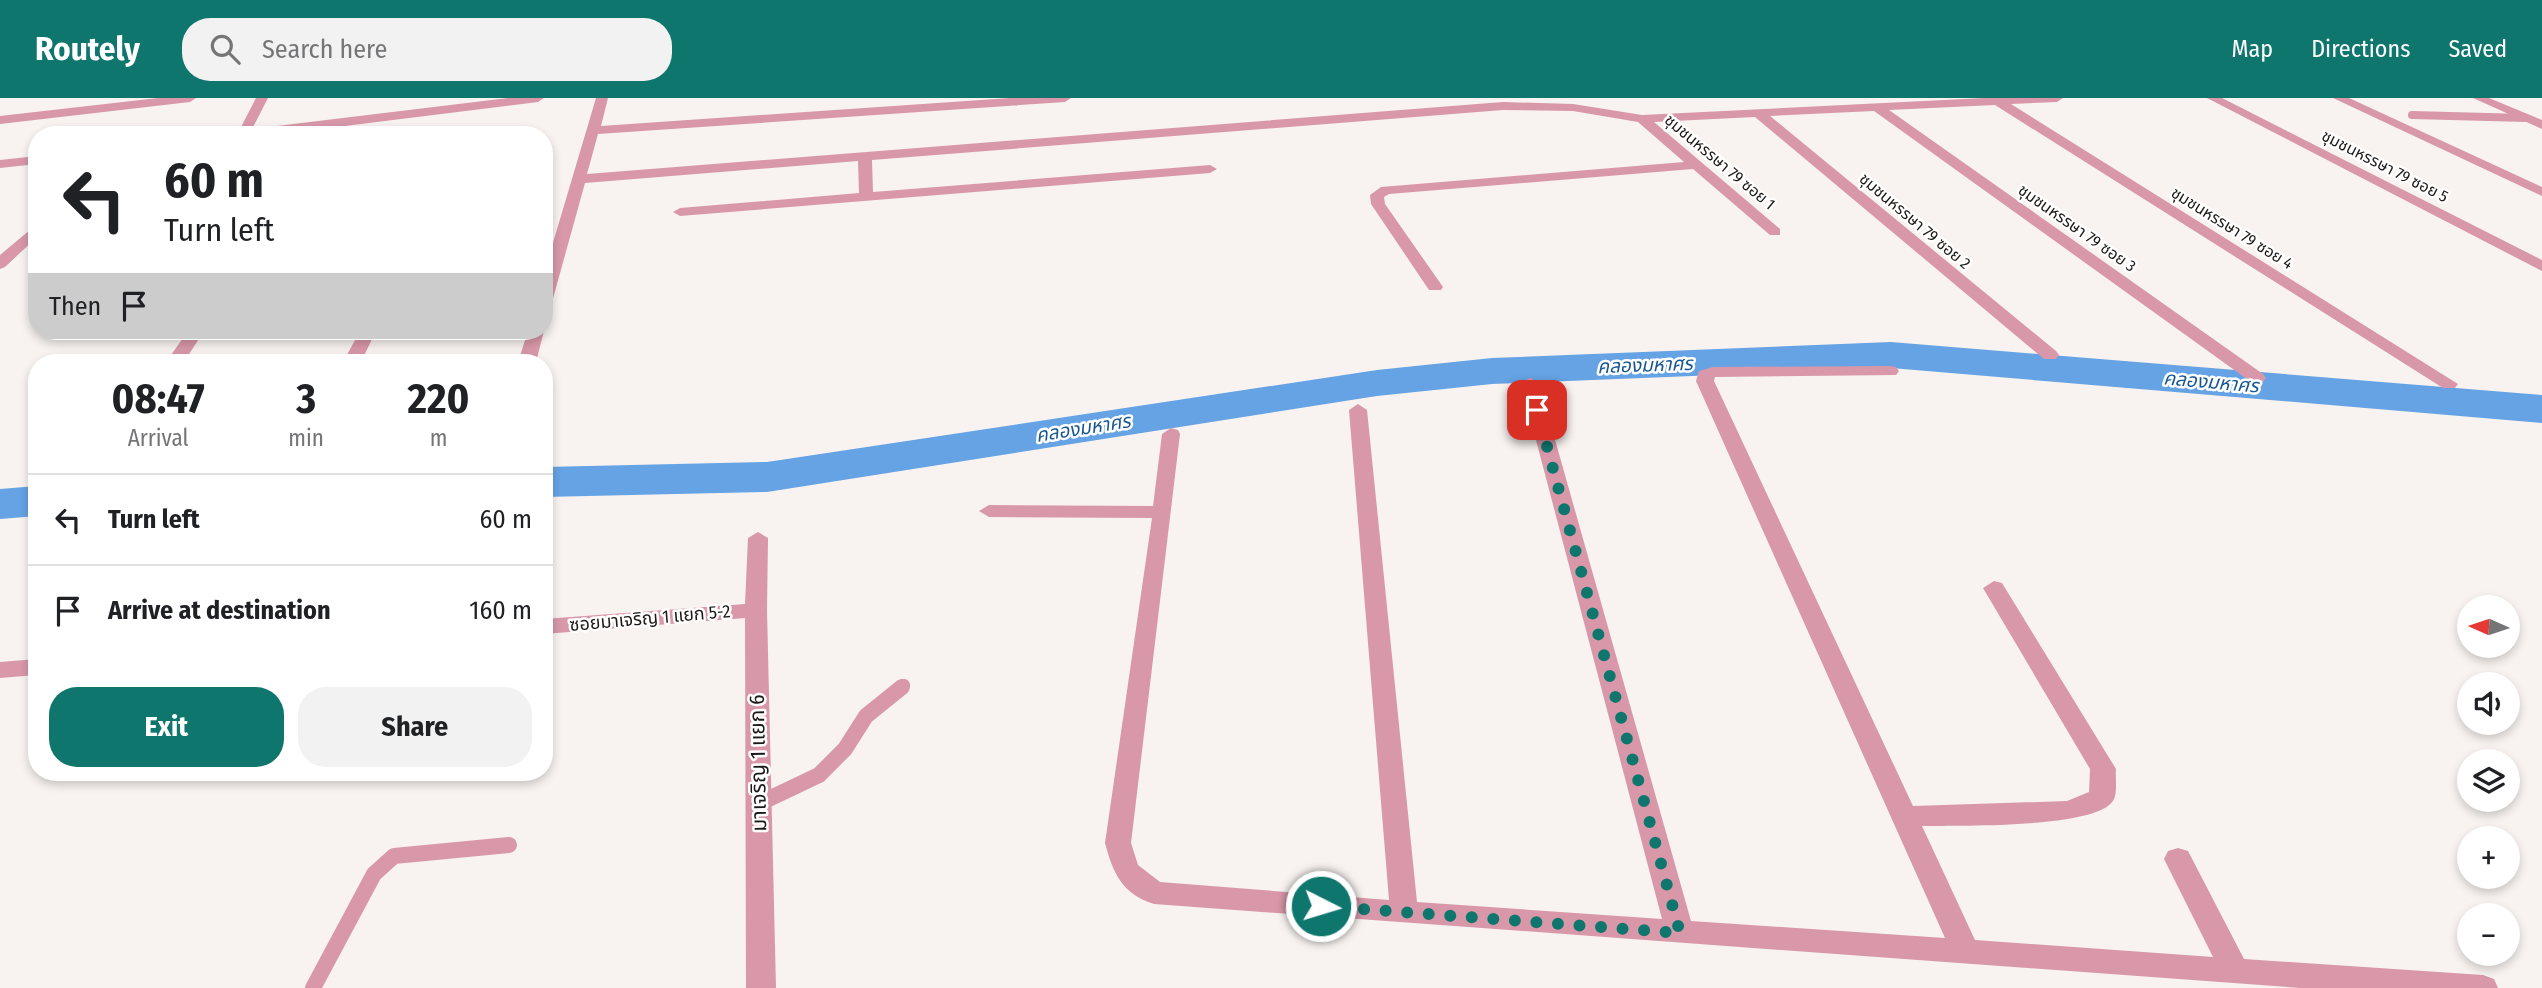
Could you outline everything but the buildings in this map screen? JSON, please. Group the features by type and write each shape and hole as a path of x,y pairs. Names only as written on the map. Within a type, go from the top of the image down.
{"street":[{"path":"0,120 190,98"},
{"path":"248,126 262,98"},
{"path":"304,126 490,101 538,98"},
{"path":"553,270 602,98"},
{"path":"593,130 1065,98"},
{"path":"579,179 1503,106 1575,107 1618,112 1642,119 2057,98"},
{"name":"ชุมชนหรรษา 79 ซอย 5","path":"2213,98 2542,266"},
{"path":"2339,98 2542,192"},
{"path":"2479,98 2542,125"},
{"name":"ชุมชนหรรษา 79 ซอย 4","path":"1997,101 2449,384"},
{"name":"ชุมชนหรรษา 79 ซอย 3","path":"1876,107 2257,378"},
{"name":"ชุมชนหรรษา 79 ซอย 2","path":"1758,113 2050,355"},
{"name":"ชุมชนหรรษา 79 ซอย 1","path":"1642,119 1775,232"},
{"path":"864,156 866,199"},
{"path":"0,164 28,161"},
{"path":"1435,287 1378,204 1377,195 1386,190 1696,165"},
{"path":"680,212 1210,169"},
{"path":"0,242 28,239"},
{"path":"0,264 28,241"},
{"path":"1890,370 1713,372 1705,376 1705,381 1966,952"},
{"path":"1530,383 1680,933"},
{"path":"1358,410 1404,913"},
{"path":"1171,434 1118,843 1126,872 1154,893 1680,933 2483,988"},
{"path":"989,511 1163,512"},
{"name":"มาเจริญ 1 แยก 6","path":"758,538 755,610 761,988"},
{"path":"1903,817 2070,811 2102,797 2103,769 1994,589"},
{"name":"ซอยมาเจริญ 1 แยก 5-2","path":"553,626 755,610"},
{"path":"0,670 28,668"},
{"path":"2178,859 2235,971"}],"lane":[{"path":"2412,115 2526,118"},
{"path":"758,804 819,775 845,749 866,716 904,685"},
{"path":"313,988 374,874 384,863 394,856 509,845"}],"waterway":[{"name":"คลองมหาศร","path":"553,482 767,477 1377,383 1492,371 1891,355 2542,409"},
{"name":"คลองมหาศร","path":"0,504 28,502"}],"route":[{"path":"1321,906 1680,933 1537,410"}]}
